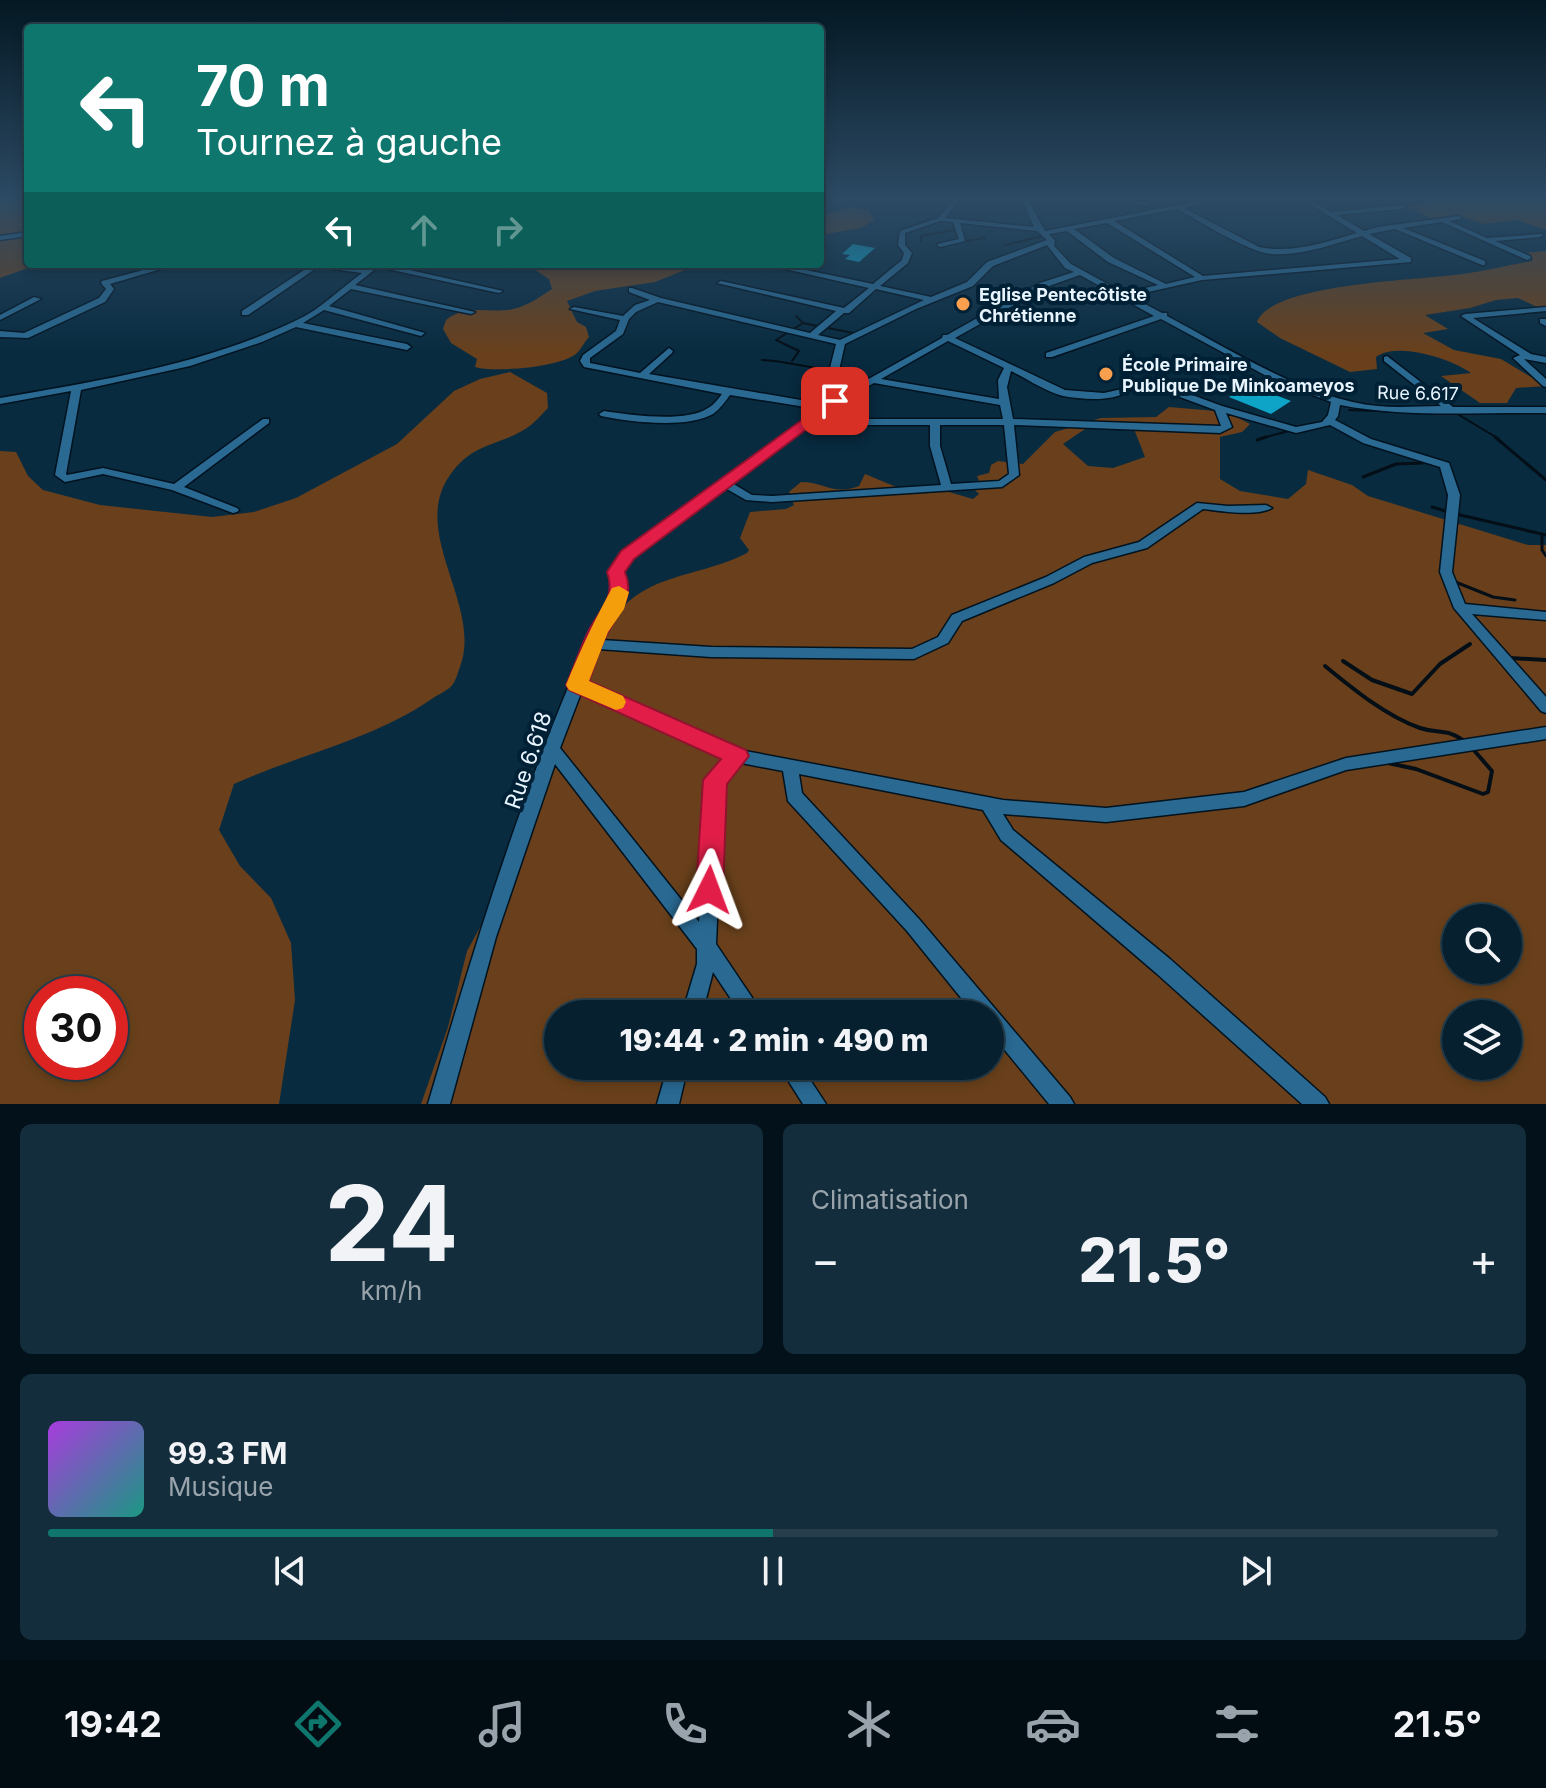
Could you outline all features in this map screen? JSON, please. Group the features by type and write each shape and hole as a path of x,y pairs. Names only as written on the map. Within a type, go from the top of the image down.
{"street":[{"path":"812,336 905,261 907,252"},
{"path":"632,290 658,300 841,343 931,299 970,284 990,264 1013,252"},
{"name":"Rue 6.617","path":"1054,252 1079,273 1164,315 1277,378 1336,400 1378,409 1546,410"},
{"path":"1100,252 1162,284"},
{"path":"1159,252 1202,278"},
{"path":"1124,295 1162,284 1202,278 1408,260 1392,252"},
{"path":"1454,252 1482,263"},
{"path":"1511,252 1527,258"},
{"path":"0,334 25,336 102,300 110,289 105,283 159,268"},
{"path":"245,313 307,268"},
{"path":"344,268 367,271"},
{"path":"0,401 216,358 294,324 323,307 371,268"},
{"path":"395,268 499,291"},
{"path":"795,268 931,299"},
{"name":"Rue 6.618","path":"439,1104 487,937 577,685 593,644 614,609 621,586 616,572 628,555 824,407 1043,285 1079,273"},
{"path":"721,283 841,311"},
{"path":"349,286 471,312"},
{"path":"0,318 37,299"},
{"path":"658,300 640,304 623,318 620,332 584,361 593,367 824,407"},
{"path":"323,307 421,333"},
{"path":"574,309 623,318"},
{"path":"1546,309 1465,316 1528,356 1546,360"},
{"path":"1049,355 1164,315"},
{"path":"294,324 407,347"},
{"path":"946,337 1063,393 1104,396 1125,391 1133,382 1146,381 1219,408 1296,430 1312,428 1328,420 1336,400"},
{"path":"841,343 824,407 824,420 1009,422 1220,430 1227,427 1219,408"},
{"path":"642,376 669,351"},
{"path":"1528,356 1517,358 1546,384"},
{"path":"1387,359 1451,410"},
{"path":"725,484 750,498 772,499 1002,484 1014,475 1004,403 1003,375 1009,367"},
{"path":"871,380 1004,403"},
{"path":"77,387 60,475 65,479 103,471 176,488 233,510"},
{"path":"604,414 641,419 699,414 713,410 728,392"},
{"path":"1328,420 1367,441 1445,465 1454,495 1446,572 1460,608 1546,707"},
{"path":"176,488 266,421"},
{"path":"935,423 935,446 947,488"},
{"path":"593,644 711,652 914,654 943,640 957,618 1050,580 1088,560 1143,545 1201,505 1228,509 1266,508"},
{"path":"1460,608 1546,616"},
{"path":"577,685 738,756 988,804 1106,815 1244,799 1346,764 1546,733"},
{"path":"553,750 706,945 743,1000"},
{"path":"696,1000 706,964 715,780 738,756"},
{"path":"790,766 794,796 913,925 976,1000"},
{"path":"988,804 1007,835 1163,966 1318,1104"},
{"path":"1004,1034 1063,1104"},
{"path":"668,1104 674,1080"},
{"path":"799,1080 815,1104"}],"shaded area":[{"path":"0,252 24,252 24,268 28,268 0,278"},
{"path":"1546,252 1546,307 1537,307 1518,298 1425,315 1448,329 1423,333 1454,350 1501,359 1546,386 1516,388 1507,403 1480,403 1441,376 1471,373 1451,362 1410,351 1397,351 1376,357 1377,369 1350,372 1280,338 1257,322 1268,309 1288,299 1315,292 1454,275 1533,261 1524,253"},
{"path":"532,268 690,268 655,282 595,291 567,301 577,322 586,327 589,337 577,353 558,362 528,368 475,367 477,359 451,343 443,329 446,320 460,312 507,310 531,302 552,289 549,279"},
{"path":"510,372 547,393 548,408 521,432 469,455 450,475 440,497 438,521 441,545 462,619 464,644 454,682 444,692 386,725 234,784 219,830 240,866 271,898 291,943 295,1000 279,1104 0,1104 0,451 16,452 28,476 43,490 100,505 212,517 254,512 296,498 397,444 454,391 480,379"},
{"path":"1169,407 1227,412 1250,424 1242,432 1220,437 1220,479 1240,491 1288,499 1306,484 1308,470 1352,485 1368,496 1528,545 1546,545 1546,1104 421,1104 448,1027 467,951 494,902 605,633 624,606 656,585 747,553 749,550 740,538 750,512 786,509 794,505 789,492 801,482 850,489 859,486 865,474 906,491 949,492 973,499 979,494 975,490 979,481 977,476 989,473 991,465 998,461 1023,464 1055,432 1101,418 1156,417","holes":["1085,429 1134,429 1145,457 1113,468 1088,466 1063,444"]}],"building":[{"path":"871,252 859,262 845,259 850,255 842,254"},
{"path":"1249,385 1291,401 1271,414 1229,397"}],"waterway":[{"path":"796,316 803,323"},
{"path":"792,361 799,351 776,340 803,323"},
{"path":"803,323 858,334"},
{"path":"762,360 832,370"},
{"path":"1349,410 1435,413"},
{"path":"1454,412 1499,439"},
{"path":"1264,438 1292,430"},
{"path":"1495,437 1546,480"},
{"path":"1257,440 1264,438"},
{"path":"1259,439 1264,438"},
{"path":"1363,477 1396,464 1422,463"},
{"path":"1432,507 1449,512"},
{"path":"1456,514 1542,534"},
{"path":"1542,534 1546,535"},
{"path":"1542,534 1542,550 1546,556"},
{"path":"1453,581 1493,597 1515,600"},
{"path":"1343,661 1372,680 1412,694 1440,664 1470,644"},
{"path":"1510,658 1546,660"},
{"path":"1325,666 1382,709 1420,728 1448,733 1467,743"},
{"path":"1388,763 1416,769 1483,794 1488,792 1492,771 1472,748"}],"slow traffic":[{"path":"616,702 577,685 599,630 614,609 619,592"}],"place":[{"name":"Eglise Pentecôtiste Chrétienne","path":"963,304"},
{"name":"École Primaire Publique De Minkoameyos","path":"1106,374"}],"route":[{"path":"709,890 715,780 738,756 577,685 599,630 614,609 621,586 616,572 628,555 835,401"}]}
